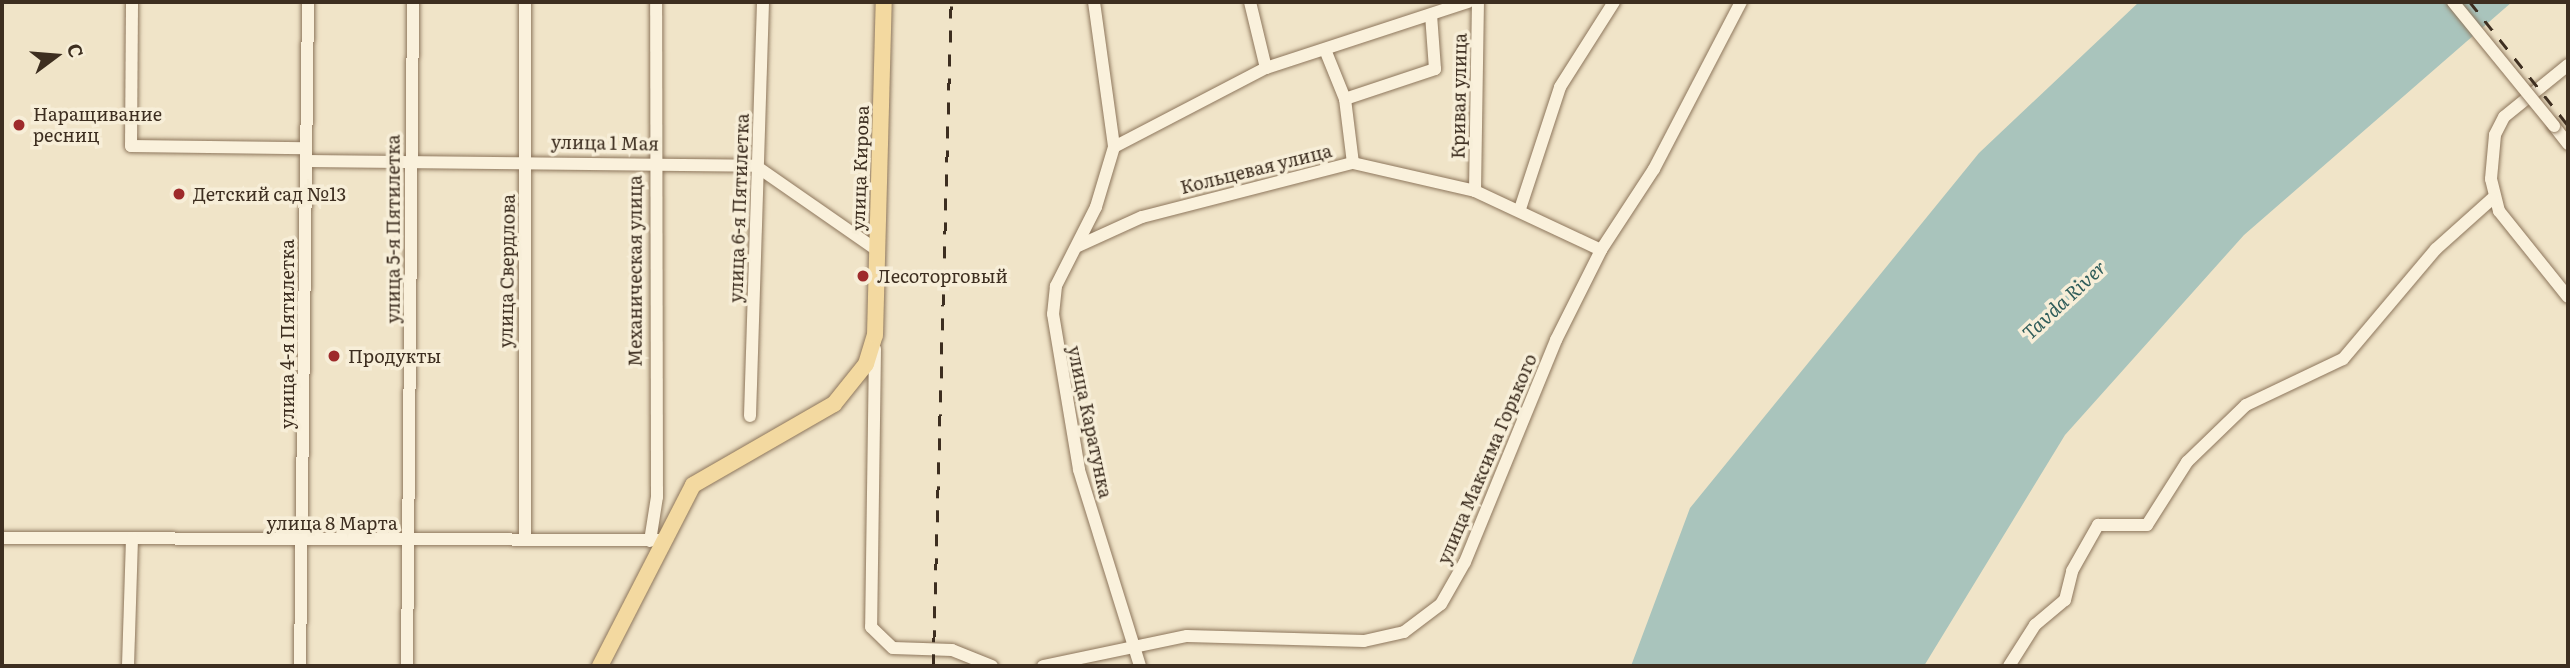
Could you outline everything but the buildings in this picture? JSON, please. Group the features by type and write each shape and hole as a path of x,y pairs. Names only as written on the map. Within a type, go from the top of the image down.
{"main road":[{"name":"улица Кирова","path":"656,540 693,485 710,471 848,394 875,335 884,2"},
{"name":"Механическая улица","path":"600,666 656,540"}],"street":[{"name":"улица 4-я Пятилетка","path":"300,666 308,2"},
{"name":"улица 5-я Пятилетка","path":"407,666 413,2"},
{"name":"улица Свердлова","path":"525,2 525,540"},
{"name":"Механическая улица","path":"656,2 656,540"},
{"name":"улица 6-я Пятилетка","path":"750,416 763,2"},
{"path":"1094,2 1114,147 1266,68 1326,52 1468,2"},
{"path":"1250,2 1266,68"},
{"name":"Кривая улица","path":"1475,191 1478,2"},
{"path":"1520,209 1560,87 1614,2"},
{"path":"2453,2 2568,144"},
{"name":"улица 1 Мая","path":"132,4 131,146 411,159 655,161 756,166"},
{"name":"улица Максима Горького","path":"1043,666 1132,644 1187,636 1364,641 1423,620 1465,562 1556,340 1601,250 1654,169 1735,4"},
{"path":"1345,99 1435,69 1432,15"},
{"path":"1326,52 1345,99 1353,163"},
{"path":"2565,66 2504,117 2491,156 2493,198 2568,297"},
{"name":"улица Каратунка","path":"1114,147 1078,246 1056,286 1056,343 1079,470 1140,666"},
{"name":"Кольцевая улица","path":"1078,246 1142,217 1353,163 1475,191 1520,209 1601,250"},
{"path":"756,166 877,250"},
{"path":"2009,666 2035,625 2065,600 2072,571 2098,525 2147,525 2172,480 2246,405 2343,359 2436,249 2493,198"},
{"name":"улица Кирова","path":"875,335 868,614 876,637 893,648 952,650 991,666"},
{"name":"улица 8 Марта","path":"2,538 656,540"},
{"path":"128,666 132,538"}],"water":[{"name":"Tavda River","path":"2139,2 2512,2 2244,235 2065,435 1924,666 1631,666 1690,508 1979,153"}],"railway":[{"path":"933,666 951,2"},
{"path":"2470,2 2568,125"}],"place":[{"name":"Наращивание ресниц","path":"19,125"},
{"name":"Детский сад №13","path":"179,194"},
{"name":"Лесоторговый","path":"863,276"},
{"name":"Продукты","path":"334,356"}]}
